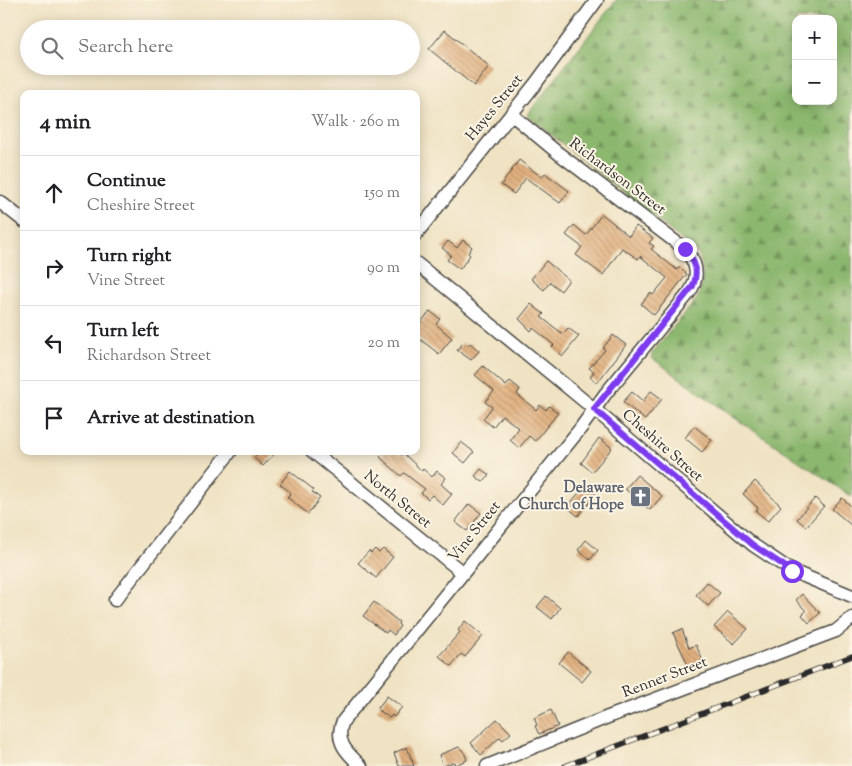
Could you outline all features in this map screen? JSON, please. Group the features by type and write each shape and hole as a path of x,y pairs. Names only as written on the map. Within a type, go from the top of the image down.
{"street":[{"name":"Hayes Street","path":"420,229 536,83 597,0"},
{"name":"Richardson Street","path":"511,114 558,153 685,249 691,256 696,272"},
{"path":"0,202 20,218"},
{"name":"Cheshire Street","path":"420,266 594,409 767,555 808,578 852,596"},
{"name":"Vine Street","path":"361,766 346,752 342,744 339,735 343,721 689,293 696,280 696,272"},
{"path":"115,600 228,455"},
{"name":"North Street","path":"317,455 463,573"},
{"name":"Renner Street","path":"487,766 608,717 836,631 852,618"}],"green space":[{"path":"616,0 852,0 852,497 729,414 652,358 652,353 699,294 703,277 698,253 527,115"}],"building":[{"path":"445,30 489,66 474,86 429,49"},
{"path":"519,160 542,177 545,173 569,191 560,203 526,178 514,194 501,185"},
{"path":"602,214 629,236 636,226 653,238 649,243 654,246 651,249 677,270 679,267 687,274 654,315 641,304 650,293 653,295 667,278 640,256 638,259 622,248 603,275 576,255 582,247 566,235 574,225 586,235"},
{"path":"463,240 472,247 468,253 470,255 460,269 447,260 451,255 442,248 448,241 457,248"},
{"path":"546,261 569,280 561,291 550,282 544,290 531,279"},
{"path":"531,304 544,314 541,317 563,334 568,328 579,336 563,356 552,347 554,345 533,328 531,331 519,319"},
{"path":"430,311 440,319 436,324 452,338 439,354 420,339 420,323"},
{"path":"613,335 626,345 597,383 590,377 594,372 589,368 605,350 603,348"},
{"path":"463,343 467,346 470,343 479,351 471,360 457,350"},
{"path":"483,366 506,386 510,381 520,389 517,394 536,410 540,405 546,410 549,406 558,413 535,441 529,436 519,448 510,440 519,428 502,415 493,427 483,419 492,407 485,402 494,391 475,375"},
{"path":"651,391 662,399 645,420 623,402 632,392 643,401"},
{"path":"694,426 712,440 702,452 685,438"},
{"path":"599,438 612,448 592,472 581,463"},
{"path":"461,442 474,452 465,463 453,453"},
{"path":"257,455 273,455 263,466 254,458"},
{"path":"382,455 405,455 422,471 423,469 432,477 437,471 446,478 441,484 452,494 443,505 432,495 428,499 421,493 425,489 404,473 401,476 380,457"},
{"path":"481,469 489,475 483,482 475,476"},
{"path":"290,471 314,490 312,492 320,498 308,514 287,497 291,493 280,484"},
{"path":"637,475 662,496 650,510 625,489"},
{"path":"755,481 781,506 768,521 756,511 758,508 743,494"},
{"path":"585,486 596,495 578,516 567,507"},
{"path":"815,498 824,506 806,527 797,519"},
{"path":"842,498 852,507 852,526 832,509"},
{"path":"469,504 481,513 467,531 455,522"},
{"path":"586,540 598,550 590,560 578,550"},
{"path":"375,549 379,553 383,549 393,557 376,578 358,563 369,551 371,553"},
{"path":"707,582 720,593 708,606 696,595"},
{"path":"802,594 820,613 809,623 802,615 806,611 796,600"},
{"path":"546,596 560,608 552,619 537,607"},
{"path":"374,602 399,622 400,626 394,635 388,630 386,633 363,616"},
{"path":"728,612 748,629 734,644 714,627"},
{"path":"465,621 483,636 465,657 461,654 451,666 439,656 460,632 458,630"},
{"path":"682,629 689,648 696,645 703,661 689,667 673,633"},
{"path":"568,652 591,671 582,682 559,663"},
{"path":"387,696 402,707 394,717 392,715 390,718 377,709"},
{"path":"551,710 558,726 539,734 534,718"},
{"path":"497,719 511,733 503,740 500,737 481,755 471,743"},
{"path":"407,747 414,766 399,766 394,753"},
{"path":"459,747 464,752 467,760 455,765 454,762 443,766 439,755"}],"railway":[{"path":"565,766 852,656"}],"place":[{"name":"Delaware Church of Hope","path":"640,497"}],"route":[{"path":"685,249 695,263 696,280 693,286 594,409 753,545 792,571"}]}
